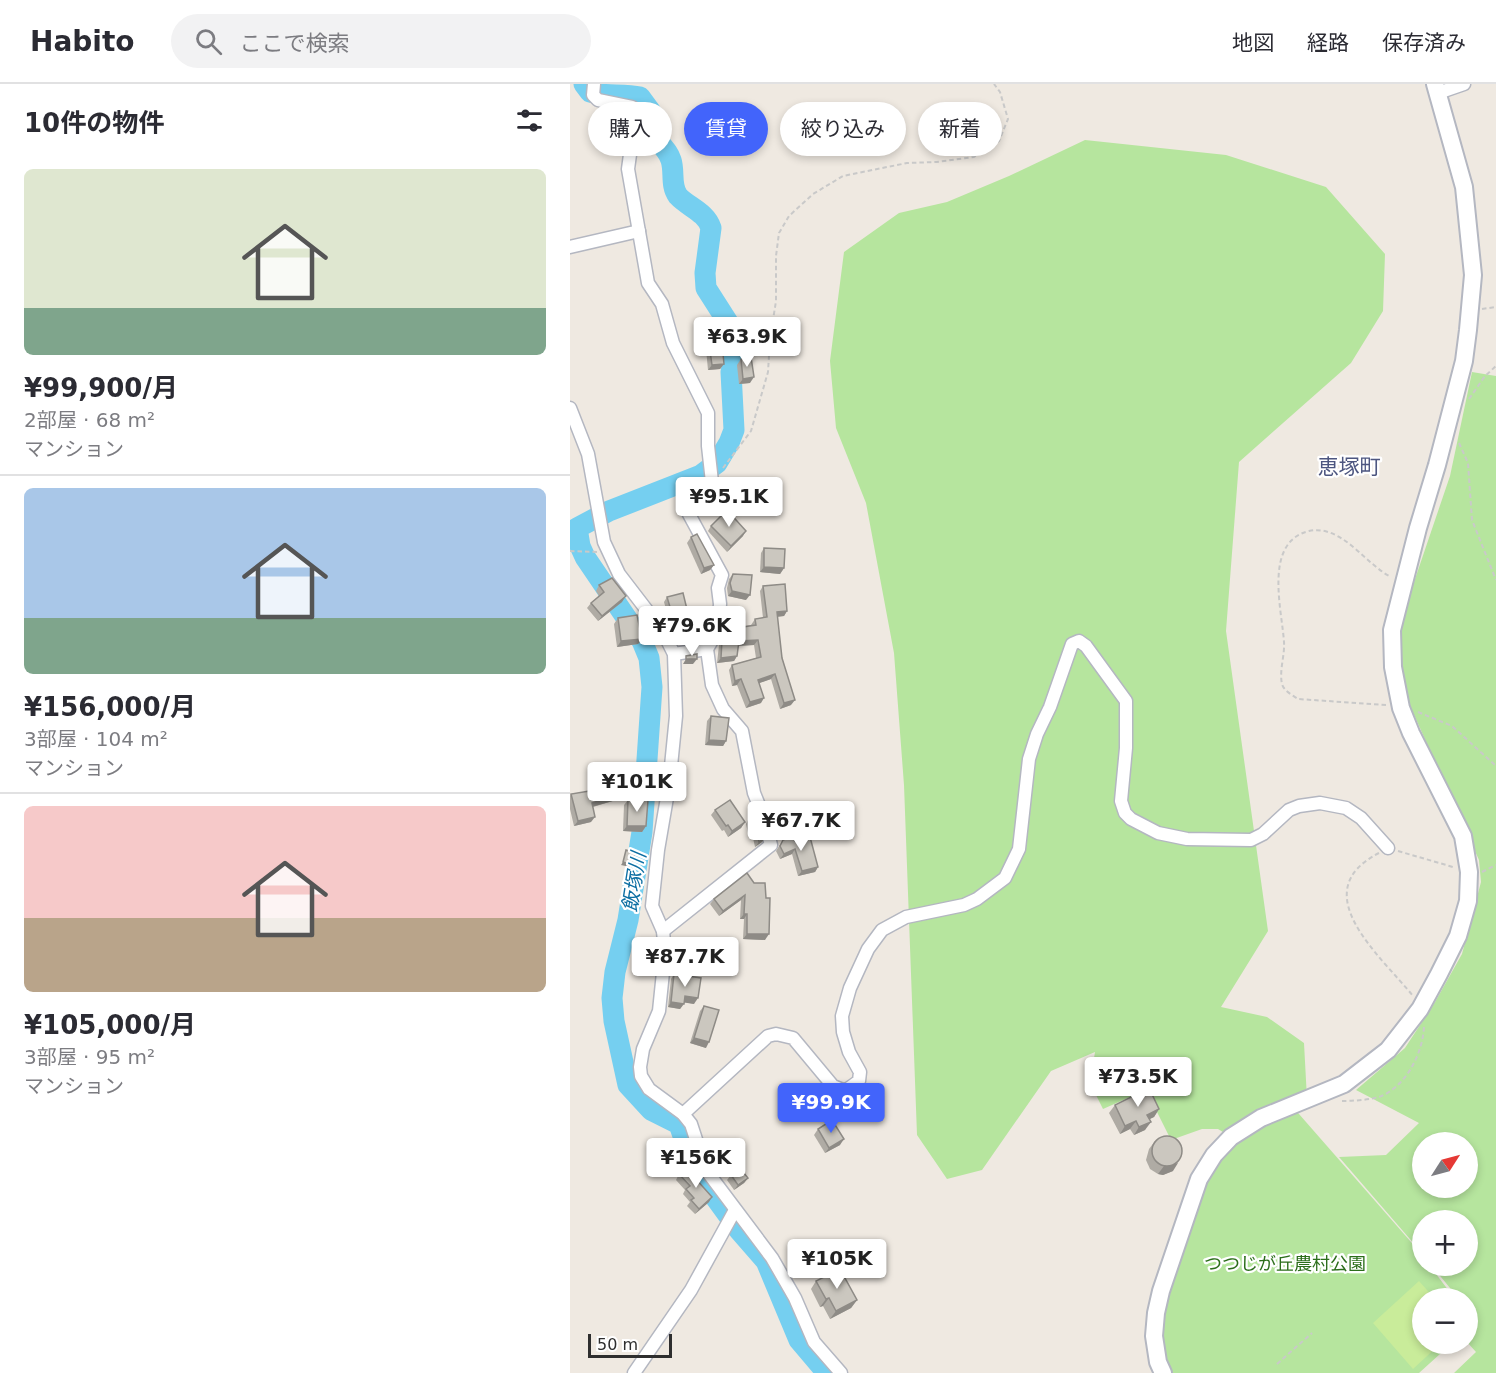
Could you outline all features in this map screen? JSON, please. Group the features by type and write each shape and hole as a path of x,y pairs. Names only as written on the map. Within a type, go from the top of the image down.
{"street":[{"path":"594,84 593,95 598,100 632,107 633,133 628,169 648,283 662,304 673,343 708,413 708,446 712,482 684,505 722,575 718,588 718,630 707,649 712,685 723,709 742,731 754,793 771,845 663,931"},
{"path":"1163,1373 1158,1362 1154,1336 1161,1291 1199,1179 1214,1155 1231,1137 1261,1118 1344,1084 1388,1050 1420,1009 1458,936 1468,902 1469,872 1463,836 1411,733 1401,708 1392,667 1392,630 1464,361 1473,275 1464,187 1436,88 1464,84"},
{"path":"570,247 639,231"},
{"path":"570,408 588,454 604,542 619,574 662,630 674,654 676,716 669,786 658,850 652,906 663,931 665,953 659,1011 643,1049 641,1076 650,1089 683,1114 691,1124 706,1170 772,1258 795,1298 814,1342 841,1373"},
{"path":"683,1114 768,1036 776,1034 793,1038 832,1086 839,1090 845,1092 859,1081 860,1072 849,1052 843,1032 842,1016 850,988 868,949 882,930 906,917 964,905 977,899 1005,878 1019,849 1029,759 1072,644 1079,641 1086,646 1126,701 1126,748 1121,801 1125,813 1131,819 1158,833 1187,839 1251,840 1263,834 1289,810 1320,803 1346,808 1361,818 1388,848"},
{"path":"674,654 707,649"},
{"path":"634,1373 686,1299 735,1210"}],"path":[{"path":"712,482 751,431 768,372 776,301 776,256 779,233 789,216 813,194 843,176 907,163 974,157 999,141 1008,119 1000,92 994,84"},
{"path":"1469,400 1485,376 1496,366"},
{"path":"1454,452 1459,443 1468,463 1472,520 1496,580"},
{"path":"1394,578 1338,537 1323,531 1308,531 1295,538 1284,549 1278,572 1284,645 1282,685 1289,694 1298,699 1376,703 1417,711 1452,726 1496,766"},
{"path":"570,551 609,553"},
{"path":"1332,1101 1354,1101 1379,1096 1392,1089 1408,1074 1424,1038 1424,1026 1417,1002 1376,953 1348,911 1347,883 1354,872 1364,860 1388,848 1469,872 1480,873 1496,865"},
{"path":"1276,1364 1312,1333"}],"green space":[{"name":"つつじが丘農村公園","path":"1085,140 1226,155 1326,187 1385,254 1383,311 1351,363 1239,462 1226,631 1268,931 1221,1007 1267,1017 1304,1043 1307,1099 1292,1106 1412,1243 1412,1276 1438,1276 1447,1288 1412,1288 1412,1354 1440,1354 1419,1373 1163,1373 1154,1336 1199,1179 1231,1137 1218,1129 1202,1129 1171,1140 1146,1090 1103,1109 1090,1083 1095,1052 1051,1071 982,1170 947,1179 917,1135 904,785 894,653 866,503 836,428 830,361 844,252 899,213 947,202"},
{"path":"1472,372 1496,376 1496,1373 1454,1373 1474,1354 1478,1354 1478,1288 1450,1288 1440,1276 1478,1276 1478,1210 1412,1210 1412,1241 1339,1157 1386,1155 1419,1123 1356,1090 1405,1048 1435,1002 1462,954 1481,882 1479,860 1407,699 1397,632 1450,476"},
{"path":"1419,1281 1425,1288 1412,1288 1412,1354 1429,1354 1413,1369 1373,1323"}],"building":[{"path":"722,343 724,364 712,365 709,344"},
{"path":"751,357 754,377 743,379 741,359"},
{"path":"727,510 746,531 731,546 711,526"},
{"path":"697,534 714,565 704,568 691,537"},
{"path":"764,548 785,549 784,568 764,567"},
{"path":"733,574 752,575 750,595 732,591 730,583"},
{"path":"612,578 626,596 602,616 591,603 604,592 599,585"},
{"path":"785,584 787,611 777,612 782,658 795,700 784,703 775,674 758,680 764,698 750,702 741,679 735,681 732,665 761,657 758,640 739,641 737,656 721,658 722,640 730,623 734,623 736,628 756,625 755,619 767,617 763,586"},
{"path":"683,593 694,638 682,640 667,597"},
{"path":"637,615 642,639 621,641 618,618"},
{"path":"697,654 697,659 686,659 686,656"},
{"path":"711,716 729,718 726,741 709,740"},
{"path":"616,774 620,794 592,803 595,817 578,821 571,794 607,788 606,777"},
{"path":"628,800 648,800 646,826 627,826"},
{"path":"730,800 745,822 732,831 715,810"},
{"path":"760,816 765,837 759,842 757,833 752,832 749,818"},
{"path":"793,836 795,841 810,837 818,867 802,871 795,849 784,854 780,846 783,840"},
{"path":"626,850 635,853 632,865 623,862"},
{"path":"747,873 754,883 765,883 766,898 770,898 769,934 747,934 747,914 744,914 745,895 723,911 714,899"},
{"path":"674,974 701,978 698,998 685,996 684,1004 671,1002"},
{"path":"704,1006 719,1010 709,1042 694,1038"},
{"path":"1149,1088 1159,1109 1147,1115 1151,1122 1139,1127 1136,1121 1125,1126 1115,1105"},
{"path":"832,1120 844,1139 829,1148 818,1129"},
{"path":"1167,1136 1178,1140 1182,1151 1178,1162 1167,1166 1156,1162 1152,1151 1156,1140"},
{"path":"739,1167 748,1178 738,1185 731,1175"},
{"path":"686,1168 712,1197 699,1209 691,1200 694,1198 686,1189 690,1186 679,1174"},
{"path":"840,1269 857,1300 836,1311 816,1281"}],"waterway":[{"name":"飯塚川","path":"584,84 590,92 640,97 651,112 650,129 671,160 673,183 678,196 709,222 711,228 705,273 706,288 736,335 737,345 731,372 734,430 717,463 701,475 609,511 577,528 580,546 585,557 642,641 649,658 652,687 642,832 628,920 615,972 612,998 614,1021 628,1085 651,1110 679,1124 691,1159 739,1230 766,1261 799,1340 827,1373"}],"district":[{"name":"恵塚町","path":"1349,467"}]}
